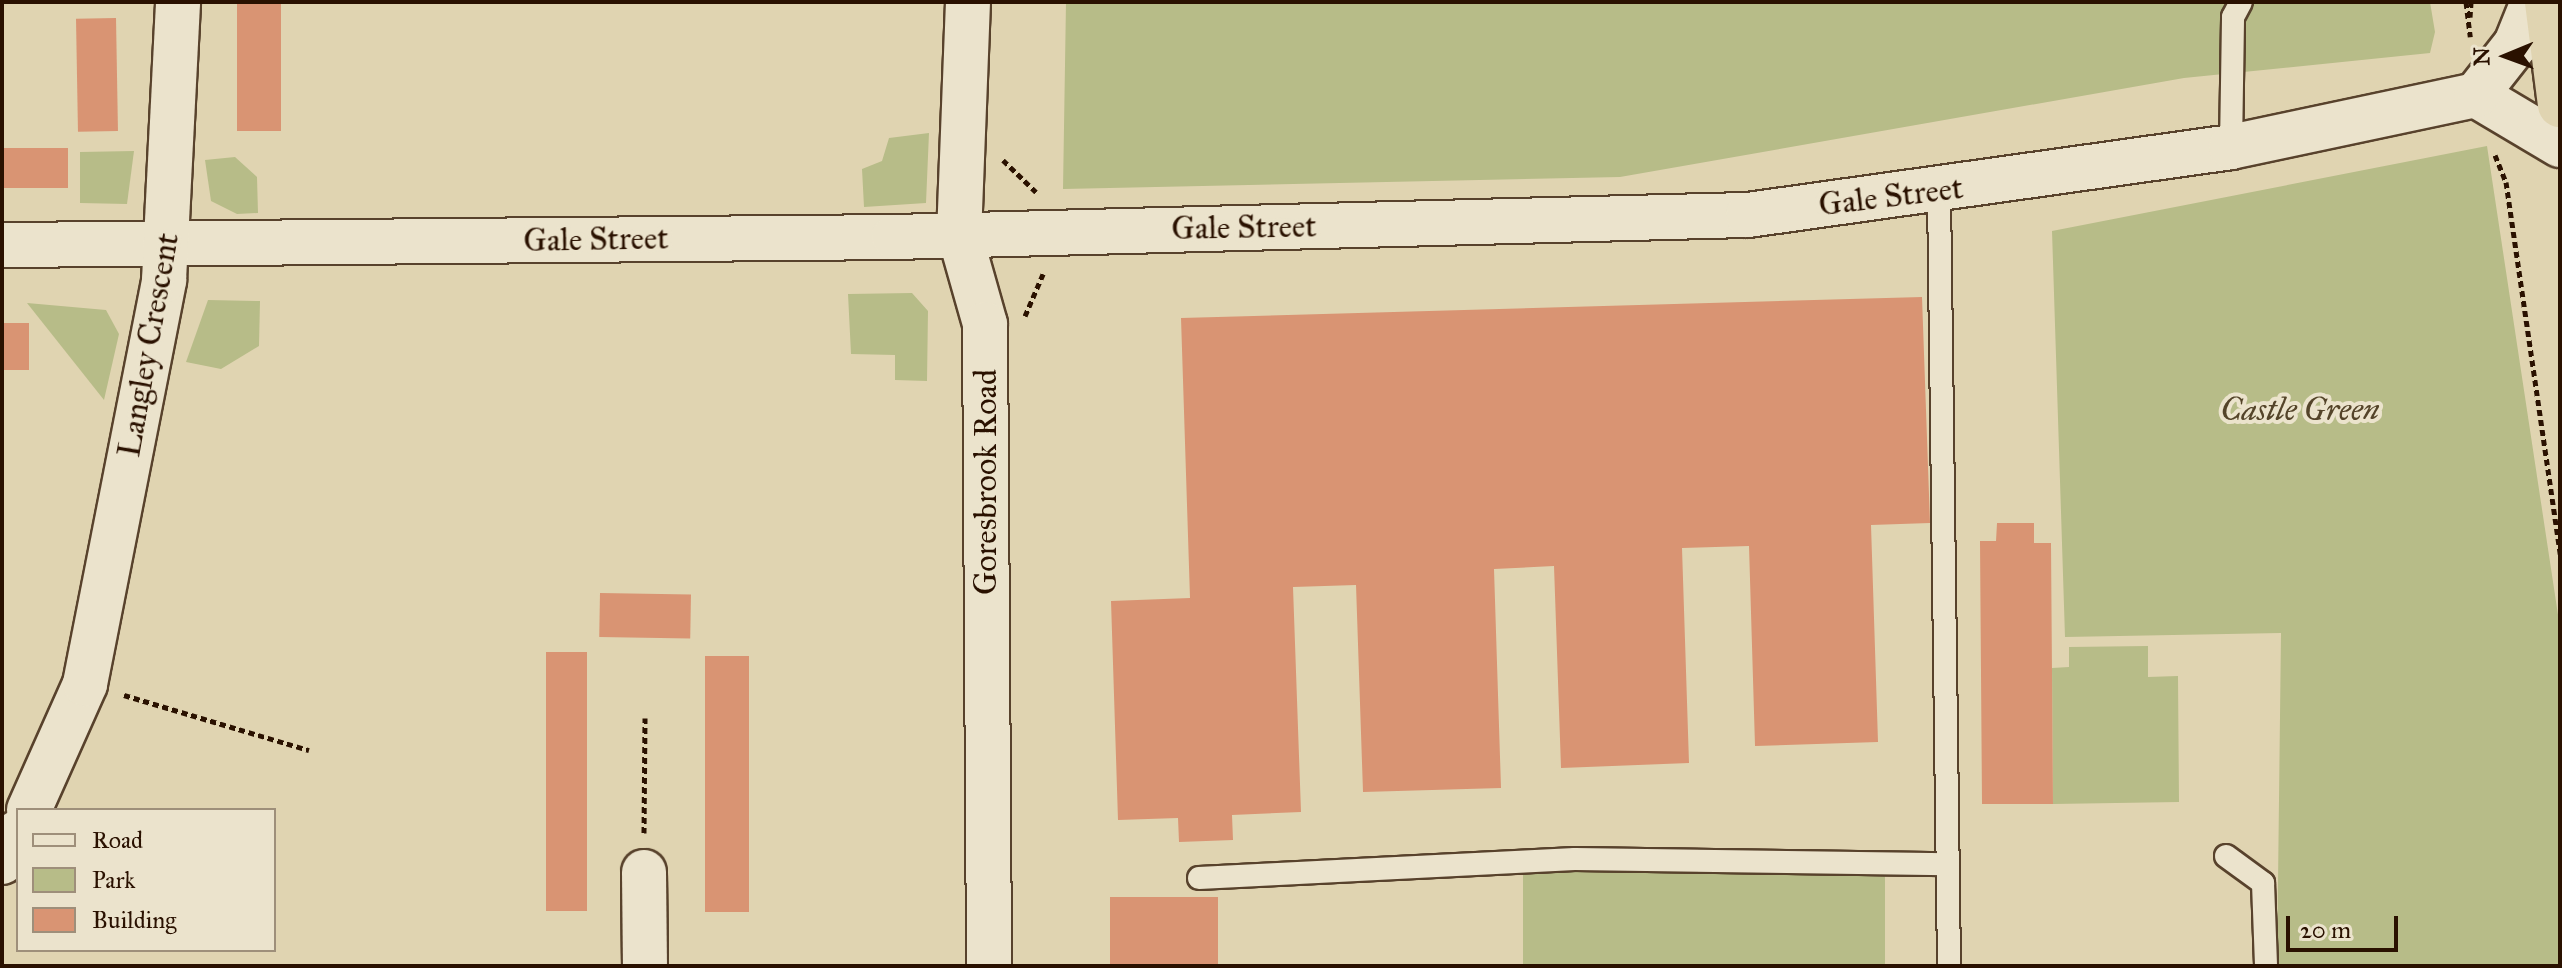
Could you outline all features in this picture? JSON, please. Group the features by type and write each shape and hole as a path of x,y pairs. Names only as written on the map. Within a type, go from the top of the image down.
{"highway":[{"path":"2547,2 2560,105"}],"street":[{"name":"Langley Crescent","path":"30,808 85,684 164,280 164,244 173,214 178,2"},
{"name":"Goresbrook Road","path":"968,2 959,232 985,324 989,966"},
{"path":"2533,2 2516,44 2476,95 2560,145"},
{"name":"Gale Street","path":"2,245 959,232 1748,215 1939,192 2231,147 2476,95"},
{"path":"2,862 16,836"},
{"path":"644,872 645,966"}],"lane":[{"path":"2231,147 2233,17 2241,2"},
{"path":"1939,192 1949,966"},
{"path":"2226,856 2263,883 2266,966"},
{"path":"1199,878 1575,859 1948,864"}],"path":[{"path":"2470,30 2471,2"},
{"path":"2489,138 2506,182 2560,554"},
{"path":"85,684 309,750"},
{"path":"644,872 645,718"}],"green space":[{"path":"1066,2 2430,2 2435,32 2430,53 2184,78 1620,177 1063,189"},
{"path":"929,133 926,203 864,207 862,169 882,161 889,138"},
{"name":"Castle Green","path":"2487,146 2560,628 2560,966 2277,966 2281,633 2065,637 2052,231"},
{"path":"134,151 127,204 80,203 80,152"},
{"path":"235,157 257,177 258,213 237,214 211,201 205,160"},
{"path":"912,293 928,311 927,381 895,380 895,355 851,354 848,294"},
{"path":"208,300 260,301 259,346 221,369 186,362"},
{"path":"27,303 106,310 119,334 104,400"},
{"path":"2148,646 2148,677 2178,676 2179,802 2053,804 2052,668 2069,667 2069,647"},
{"path":"1523,872 1885,872 1885,966 1523,966"}],"building":[{"path":"237,2 281,2 281,131 237,131"},
{"path":"116,18 118,131 78,132 76,19"},
{"path":"2,148 68,148 68,188 2,188"},
{"path":"1922,297 1930,523 1871,525 1878,742 1755,746 1749,546 1682,548 1689,763 1561,768 1554,566 1494,569 1501,788 1363,792 1356,585 1293,587 1301,812 1232,815 1233,840 1179,842 1178,818 1118,820 1111,601 1190,598 1181,318"},
{"path":"2,323 29,323 29,370 2,370"},
{"path":"1997,523 2034,523 2034,543 2051,543 2053,804 1982,804 1980,541 1996,541"},
{"path":"600,593 691,595 690,639 599,637"},
{"path":"546,652 587,652 587,911 546,911"},
{"path":"705,656 749,656 749,912 705,912"},
{"path":"1110,897 1218,897 1218,966 1110,966"}]}
